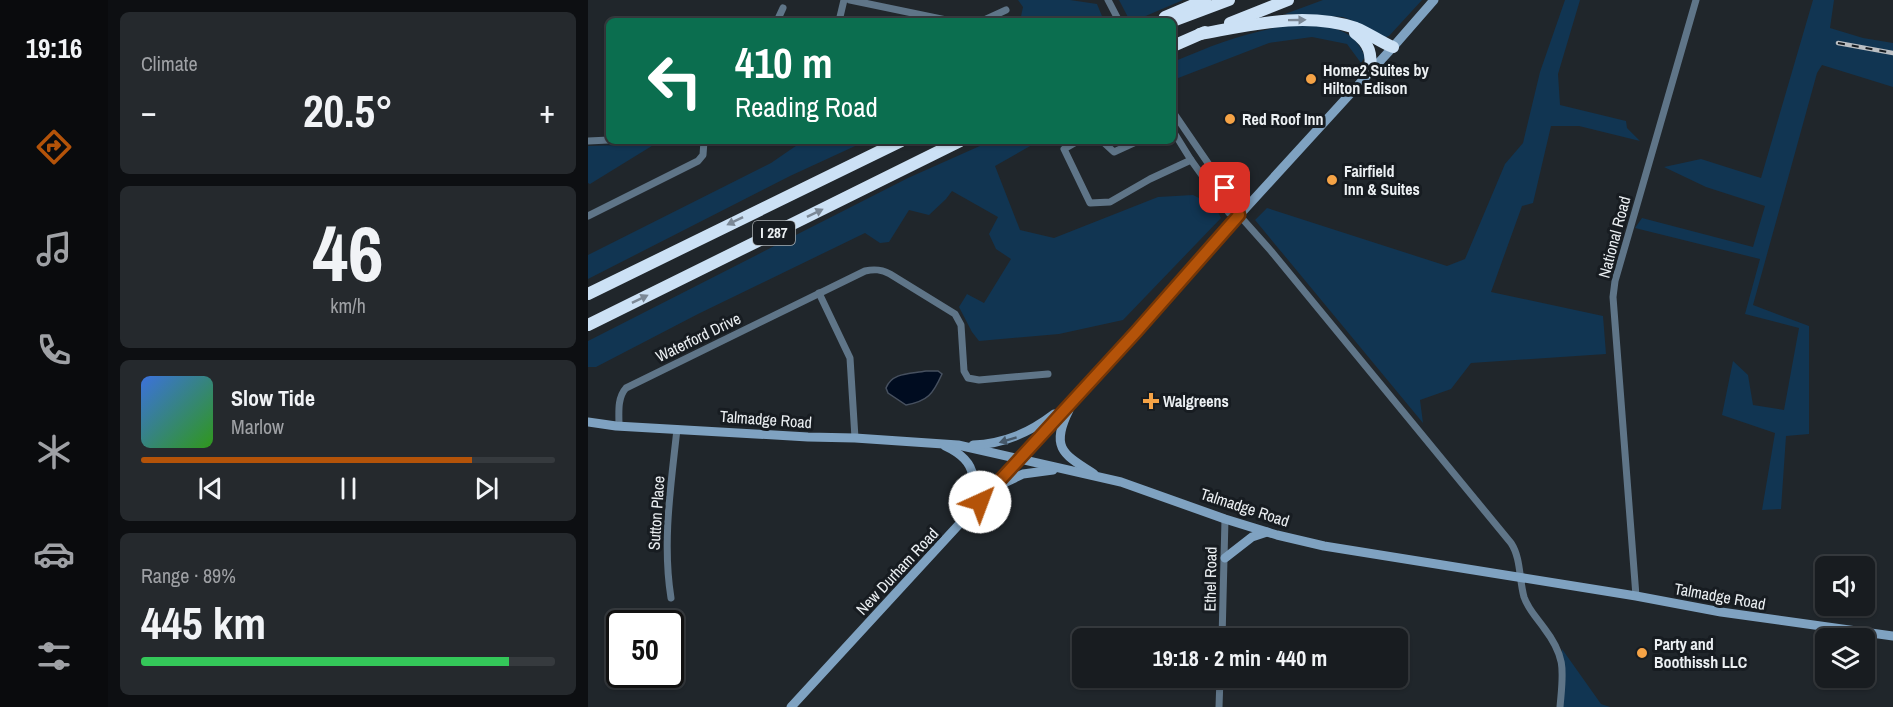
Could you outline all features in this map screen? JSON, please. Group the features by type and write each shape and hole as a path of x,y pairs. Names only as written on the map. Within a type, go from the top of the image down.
{"highway":[{"path":"1164,18 1205,0"},
{"path":"1176,20 1229,0"},
{"path":"1176,45 1288,0"},
{"path":"1200,34 1289,20 1313,20 1358,29 1393,47"},
{"path":"1345,25 1368,46 1372,56 1370,72"},
{"name":"I 287","path":"588,294 895,144"},
{"name":"I 287","path":"588,325 954,144"}],"street":[{"path":"840,18 844,0"},
{"path":"850,0 937,18"},
{"path":"1107,0 1117,18"},
{"name":"New Durham Road","path":"791,707 993,489 1434,0"},
{"name":"National Road","path":"1636,596 1613,297 1615,281 1696,0"},
{"path":"778,18 783,8"},
{"path":"988,18 1005,10"},
{"path":"1176,124 1236,204 1239,215 1511,543 1515,551 1524,598 1554,641 1560,654 1563,667 1560,707"},
{"path":"1176,136 1229,213 1239,215"},
{"path":"588,141 606,140"},
{"path":"588,216 698,161 703,155 704,144"},
{"path":"1073,144 1064,149 1090,203 1110,202 1150,179 1191,160"},
{"path":"1105,144 1114,152 1131,144"},
{"name":"Waterford Drive","path":"619,426 619,399 626,388 872,269 885,271 955,314 961,325 964,371 968,378 979,380 1048,374"},
{"path":"819,293 850,358 855,438"},
{"path":"958,445 987,444 1017,437 1044,422 1075,398"},
{"path":"1075,398 1061,425 1059,437 1062,448 1066,455 1099,477"},
{"name":"Talmadge Road","path":"588,422 619,426 958,445 1099,477 1267,532 1324,546 1636,596 1721,612 1893,636"},
{"name":"Sutton Place","path":"671,598 666,548 677,429"},
{"path":"940,444 963,456 972,470 974,486 961,523"},
{"path":"993,489 1023,474 1061,469"},
{"name":"Ethel Road","path":"1222,628 1225,519"},
{"path":"1225,558 1252,537 1267,532"},
{"path":"1219,707 1220,688"}],"shaded area":[{"path":"1018,0 1070,0 1097,4 1103,18 1021,18 1023,7"},
{"path":"1119,0 1183,0 1141,18 1128,18"},
{"path":"1323,0 1422,0 1389,36 1383,38 1363,25 1343,17 1285,14"},
{"path":"1565,0 1580,0 1558,74 1560,105 1626,121 1627,128 1640,141 1579,126 1551,126 1533,203 1522,206 1491,292 1603,316 1606,354 1471,363 1451,389 1420,400 1423,423 1255,220 1267,208 1447,266 1465,259 1505,164 1523,143 1540,72"},
{"path":"1813,0 1834,0 1830,28 1863,38 1893,43 1893,87 1822,65 1817,73 1753,305 1809,326 1809,434 1786,436 1781,509 1762,510 1775,433 1722,415 1733,361 1748,375 1753,405 1784,410 1799,328 1745,314 1760,259 1635,228 1642,218 1753,247 1765,206 1706,187 1664,167 1701,159 1761,178"},
{"path":"1291,25 1335,29 1352,38 1365,57 1361,63 1347,44 1312,37 1269,43 1176,79 1176,61 1231,39"},
{"path":"655,144 590,184 588,183 588,146"},
{"path":"799,144 859,144 790,176 588,279 588,255 771,163"},
{"path":"984,144 1034,144 995,166 1020,230 1054,238 1158,197 1193,195 1215,206 1221,218 1123,320 1059,334 979,341 959,307 967,294 984,303 1011,259 996,249 989,234 998,217 952,191 929,215 909,210 889,242 880,243 865,233 698,314 596,367 588,367 588,341 908,178"},
{"path":"938,371 942,374 936,387 925,399 906,405 888,393 886,388 897,376"},
{"path":"1562,649 1601,704 1610,707 1561,707"}],"railway":[{"path":"1838,43 1893,53"}],"place":[{"name":"Home2 Suites by Hilton Edison","path":"1311,79"},
{"name":"Red Roof Inn","path":"1230,119"},
{"name":"Fairfield Inn & Suites","path":"1332,180"},
{"name":"Walgreens","path":"1151,401"},
{"name":"Party and Boothissh LLC","path":"1642,653"}],"route":[{"path":"980,502 1136,332 1239,215 1236,204 1225,188"}]}
